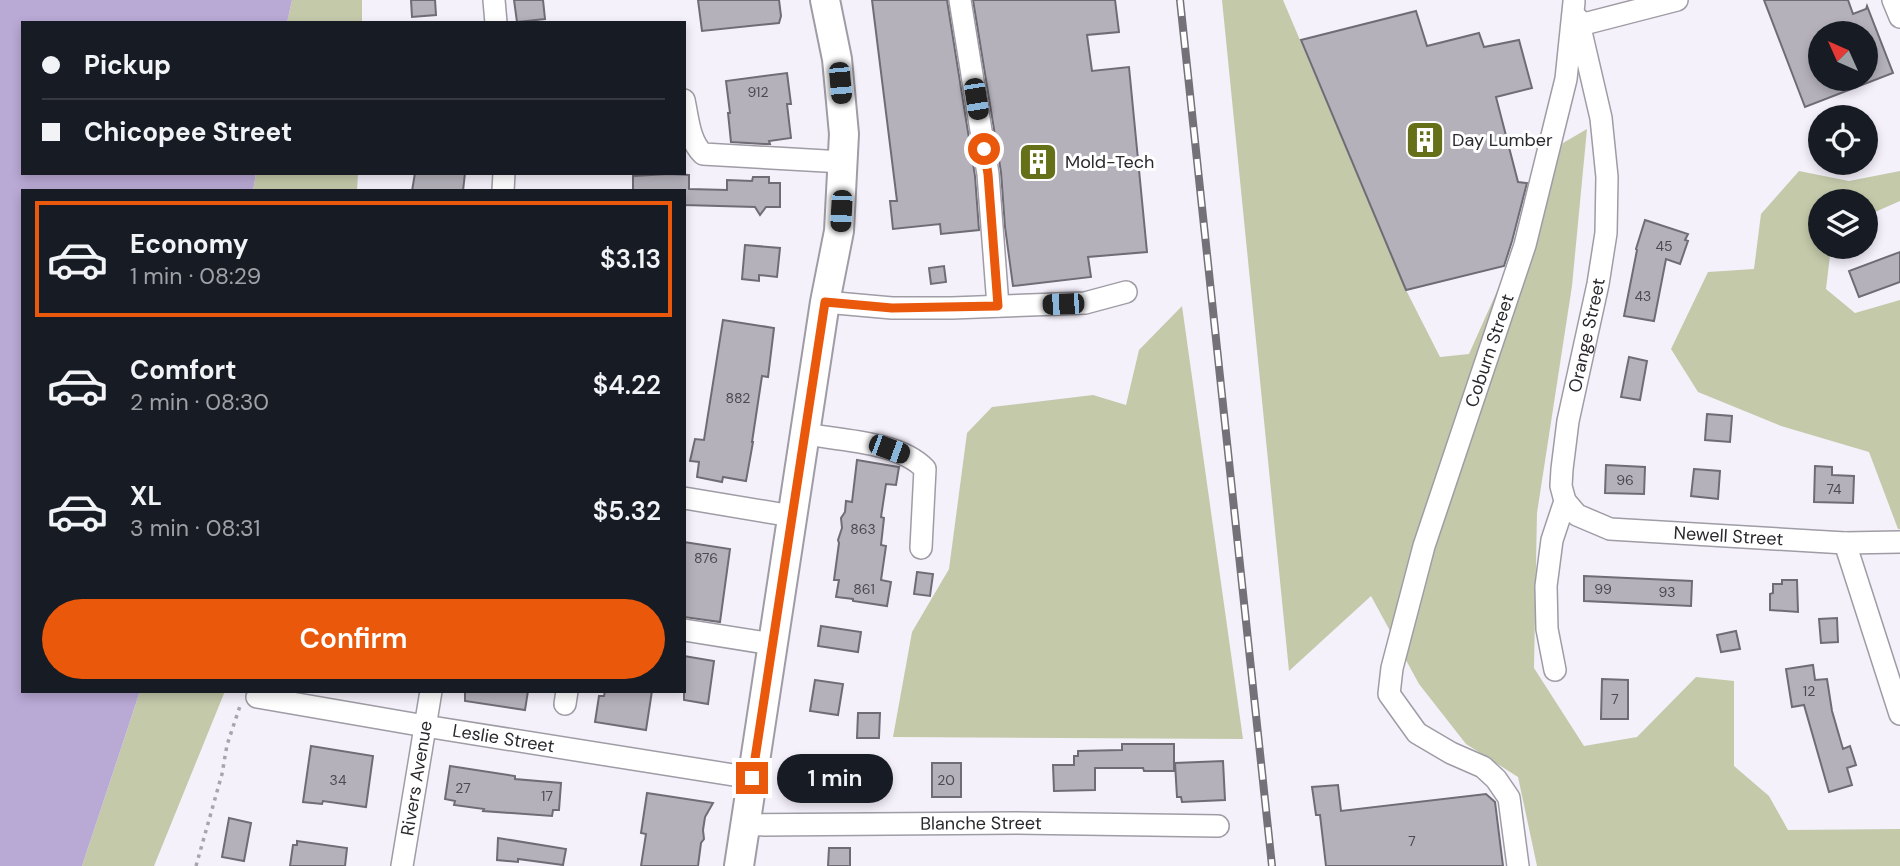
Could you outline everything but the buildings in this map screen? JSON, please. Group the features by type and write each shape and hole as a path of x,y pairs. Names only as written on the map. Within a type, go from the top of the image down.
{"main road":[{"path":"739,866 825,302 839,231 844,134 837,59 825,0"}],"street":[{"path":"494,0 496,21"},
{"path":"960,0 988,174 998,306"},
{"path":"1580,25 1629,6 1677,0"},
{"path":"1893,0 1900,17"},
{"name":"Orange Street","path":"1555,670 1547,629 1546,586 1552,540 1566,501 1561,486 1569,421 1606,233 1607,177 1601,118 1574,1"},
{"name":"Coburn Street","path":"1518,866 1509,798 1496,779 1483,767 1451,753 1417,733 1389,694 1392,668 1424,546 1525,246 1566,79 1574,1"},
{"path":"686,109 692,136 703,154 843,162"},
{"path":"825,302 892,308 998,306 1085,303 1126,292"},
{"path":"805,434 889,449 917,461 925,469 921,548"},
{"path":"686,498 792,516"},
{"name":"Newell Street","path":"1566,501 1577,515 1610,529 1844,543 1900,542"},
{"path":"1844,543 1900,714"},
{"path":"686,630 772,644"},
{"name":"Rivers Avenue","path":"402,866 431,693"},
{"name":"Leslie Street","path":"250,698 752,778"},
{"name":"Blanche Street","path":"745,825 1017,823 1218,826"}],"path":[{"path":"195,866 222,774 227,745 250,698"}],"green space":[{"path":"292,0 362,0 362,21 287,21"},
{"path":"1222,0 1283,0 1406,290 1440,357 1469,354 1563,143 1587,129 1572,286 1537,513 1534,668 1584,746 1637,737 1696,677 1734,681 1734,766 1769,796 1788,830 1900,829 1900,866 1537,866 1518,777 1466,744 1419,684 1371,596 1289,671"},
{"path":"1799,171 1808,175 1849,181 1900,171 1900,201 1878,211 1878,189 1808,189 1808,259 1830,259 1826,289 1855,313 1900,300 1900,529 1869,452 1781,426 1698,392 1671,349 1708,272 1754,269 1761,214"},
{"path":"256,175 358,175 357,189 253,189"},
{"path":"1182,306 1243,739 893,737 912,632 949,569 967,433 992,407 1093,395 1126,405 1139,350"},
{"path":"139,693 224,693 154,866 82,866"}],"shaded area":[{"path":"0,0 292,0 287,21 21,21 21,175 256,175 253,189 21,189 21,693 139,693 82,866 0,866"}],"railway":[{"path":"1180,0 1272,866"}],"place":[{"name":"Day Lumber","path":"1425,140"},
{"name":"Mold-Tech","path":"1038,162"}],"route":[{"path":"752,778 825,302 892,308 998,306 984,149"}]}
